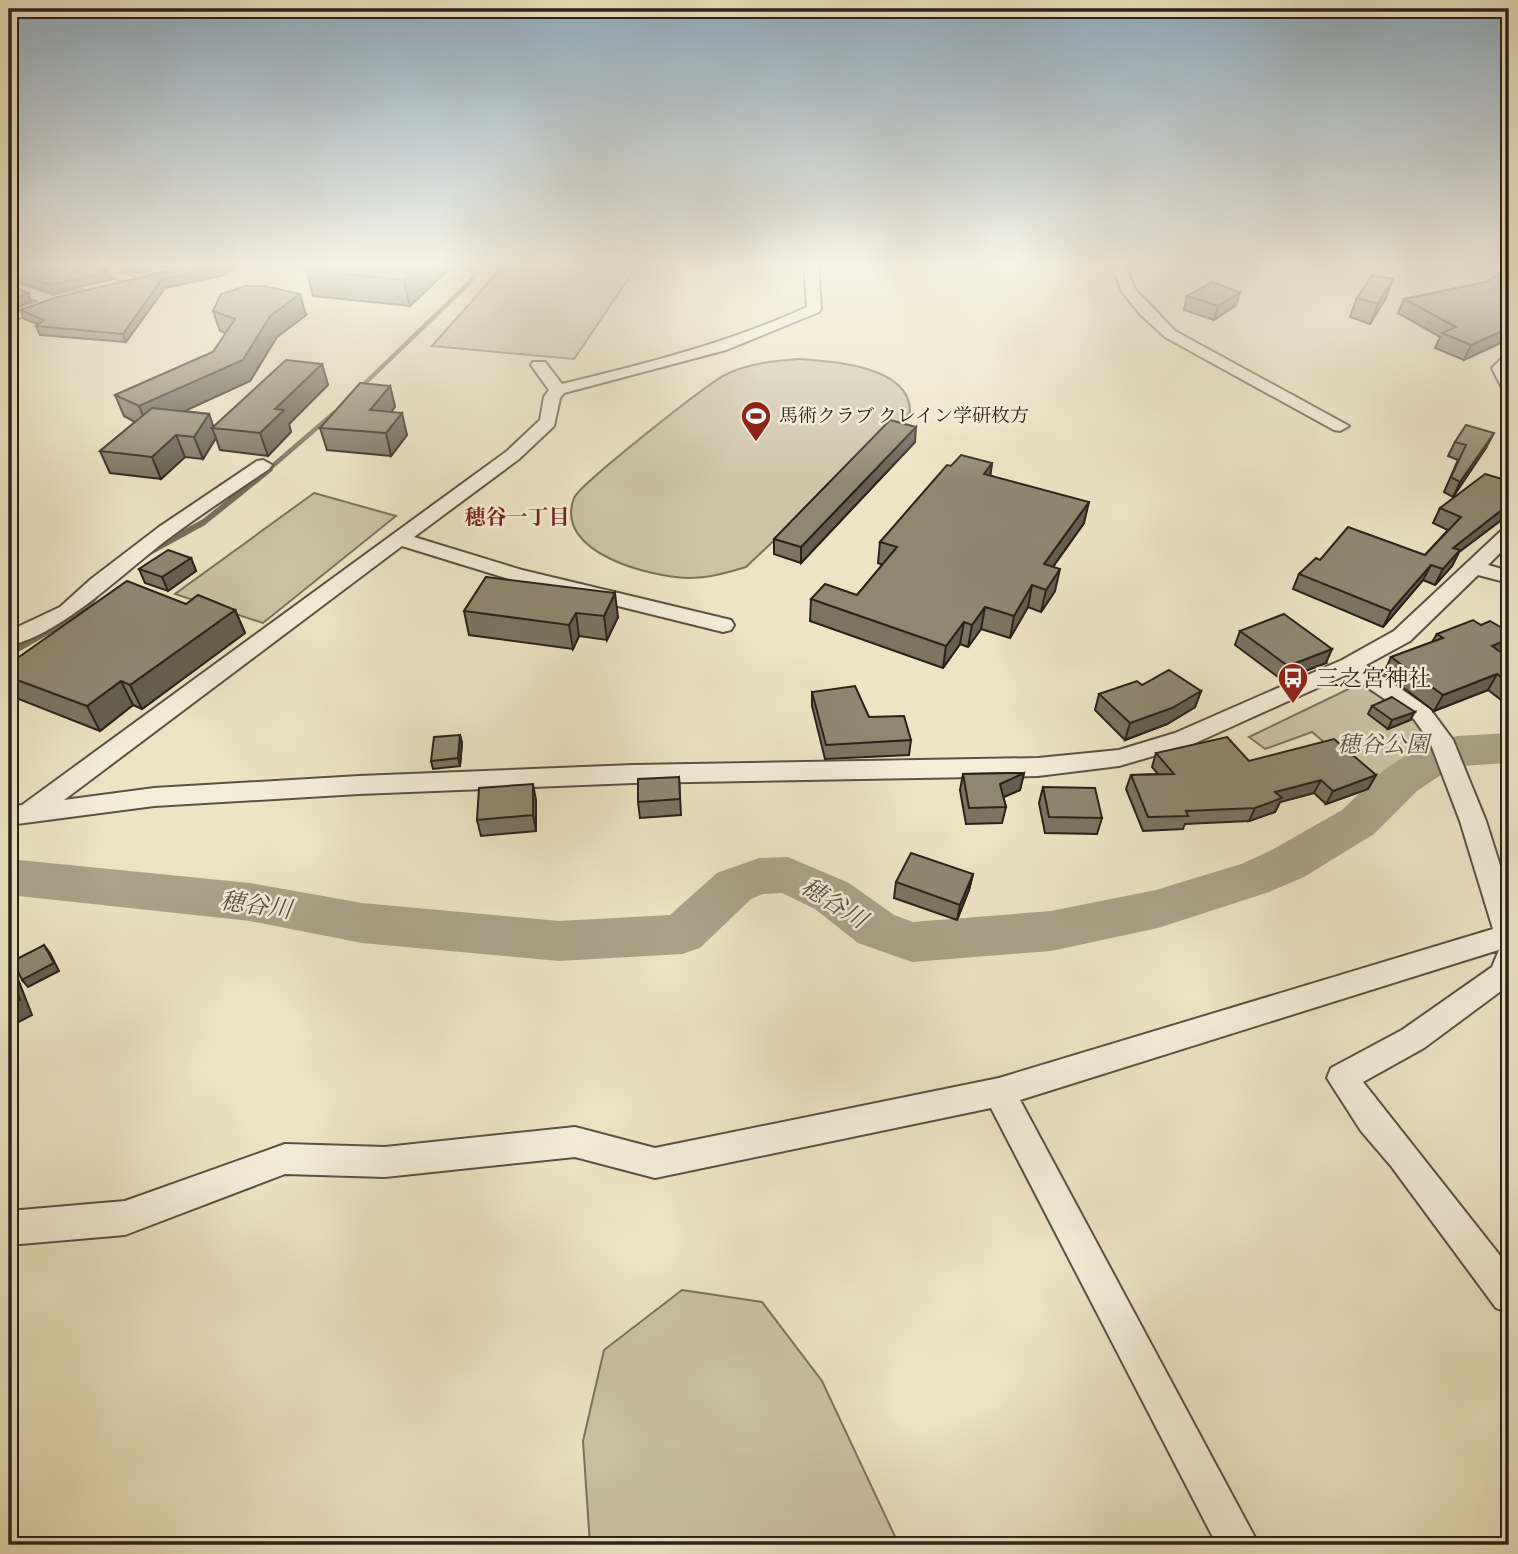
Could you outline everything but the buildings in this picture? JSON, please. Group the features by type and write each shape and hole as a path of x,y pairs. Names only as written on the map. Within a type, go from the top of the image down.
{"street":[{"path":"20,814 513,455 548,422 552,397 558,390 741,339"},
{"path":"1178,339 1340,426"},
{"path":"1509,360 1500,368 1509,387"},
{"path":"539,365 558,390"},
{"path":"9,639 67,611 98,583 166,531 263,465"},
{"path":"399,540 516,575 723,625"},
{"path":"20,814 154,797 373,784 633,774 1038,767 1085,764 1119,758 1184,739 1350,665 1402,636 1507,540"},
{"path":"1474,568 1509,577"},
{"path":"9,1228 125,1218 285,1159 385,1162 575,1142 655,1163 999,1092 1509,935 1473,821 1441,740 1422,714 1350,665"},
{"path":"1509,958 1503,974 1424,1031 1342,1078 1372,1121 1402,1155 1509,1295"},
{"path":"999,1092 1239,1545"}],"green space":[{"path":"439,339 588,339 574,359 432,346"},
{"name":"馬術クラブ クレイン学研枚方","path":"799,359 849,365 884,376 898,385 907,397 910,412 746,567 696,578 672,577 630,567 609,558 591,547 578,534 571,517 574,498 597,474 646,434 715,381 735,370"},
{"path":"314,493 396,516 263,623 175,594"},
{"name":"穂谷公園","path":"1361,683 1419,724 1433,771 1381,790 1312,732 1265,749 1249,737"},
{"path":"682,1290 762,1302 822,1381 899,1545 590,1545 583,1441 604,1350"}],"waterway":[{"path":"358,390 411,339"},
{"path":"268,470 334,413"},
{"path":"146,554 204,522 270,469"},
{"path":"9,654 84,611 99,592"},
{"name":"穂谷川","path":"9,877 250,902 362,923 559,941 682,934 734,886 759,876 788,875 832,896 876,929 912,942 1051,931 1158,909 1252,879 1287,864 1358,822 1401,780 1432,760 1457,751 1509,748"}],"place":[{"name":"馬術クラブ クレイン学研枚方","path":"756,443"},
{"name":"三之宮神社","path":"1293,705"}],"district":[{"name":"穂谷一丁目","path":"517,517"}]}
